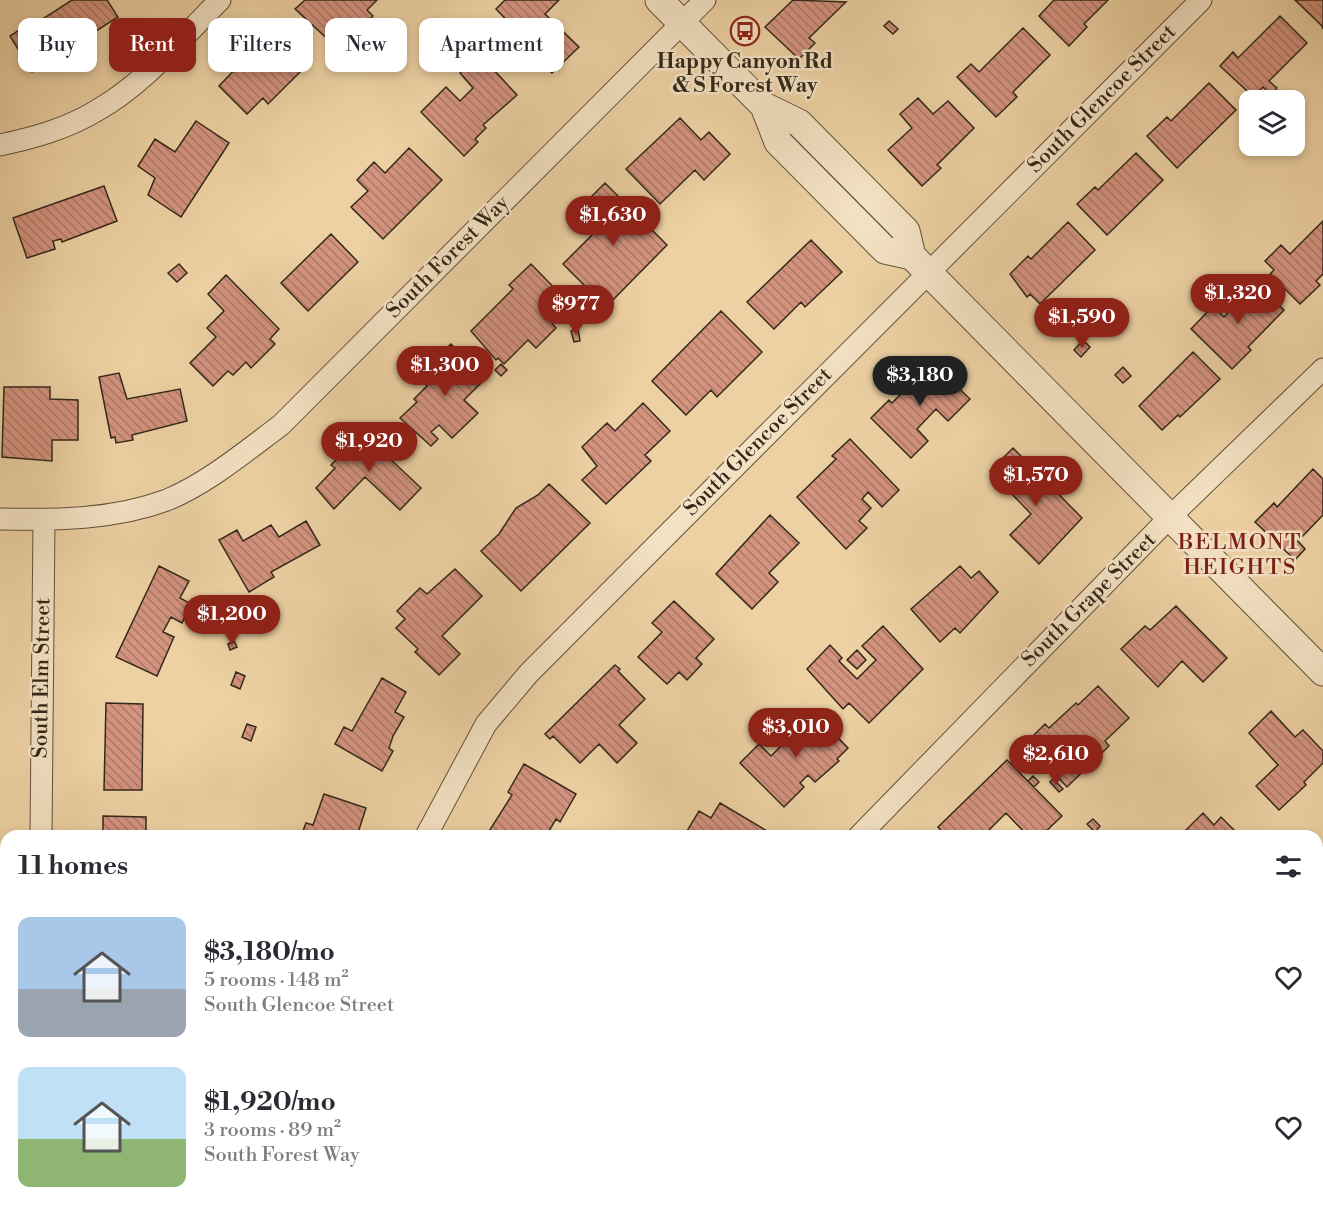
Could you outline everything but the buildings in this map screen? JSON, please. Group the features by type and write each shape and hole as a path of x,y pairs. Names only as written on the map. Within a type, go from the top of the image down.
{"street":[{"path":"0,145 37,137 96,111 126,90 160,61 220,0"},
{"path":"659,0 764,106 778,142 885,250 920,264 1323,672"},
{"name":"South Forest Way","path":"0,519 97,518 167,499 224,467 281,424 705,0"},
{"name":"South Glencoe Street","path":"429,830 486,724 529,673 920,264 1201,0"},
{"name":"South Grape Street","path":"865,830 1170,517 1323,369"},
{"name":"South Elm Street","path":"40,830 44,520"}],"place":[{"name":"Happy Canyon Rd & S Forest Way","path":"745,31"}],"district":[{"name":"BELMONT HEIGHTS","path":"1240,554"}]}
